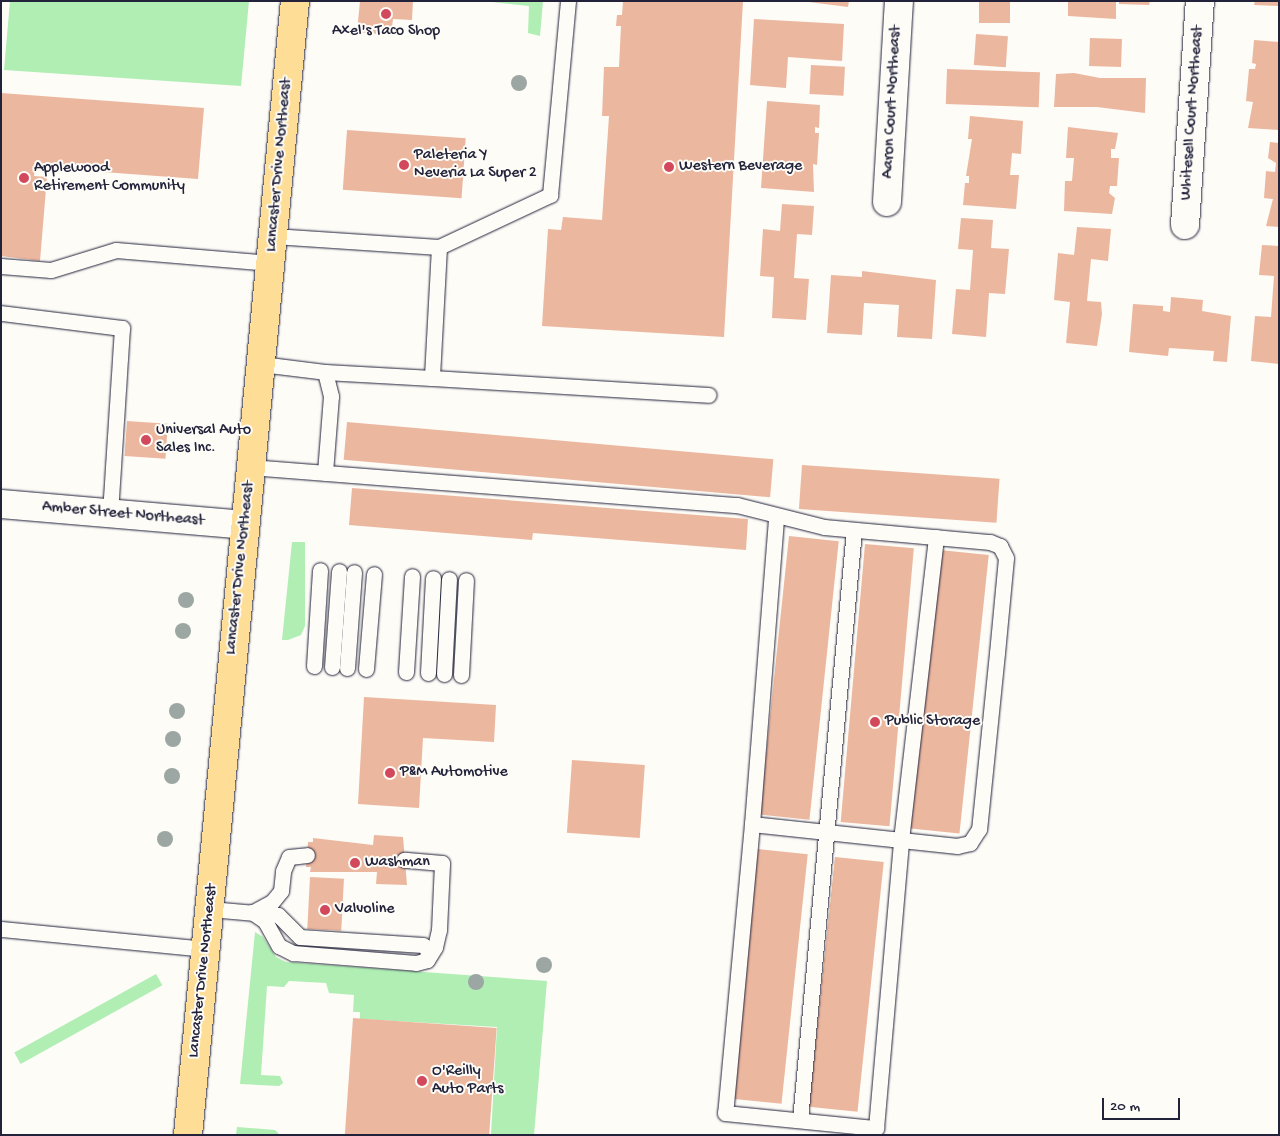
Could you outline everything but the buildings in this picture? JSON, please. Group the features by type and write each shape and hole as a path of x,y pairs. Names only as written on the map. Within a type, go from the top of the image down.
{"main road":[{"name":"Lancaster Drive Northeast","path":"188,1135 295,1"}],"street":[{"name":"Aaron Court Northeast","path":"887,202 899,1"},
{"name":"Whitesell Court Northeast","path":"1185,225 1200,1"},
{"name":"Amber Street Northeast","path":"1,504 245,525"}],"lane":[{"path":"273,236 439,248 550,195 568,1"},
{"path":"432,378 439,248"},
{"path":"1,266 51,270 116,250 270,263"},
{"path":"1,313 122,328 110,514"},
{"path":"261,364 325,372 708,395"},
{"path":"325,372 331,396 325,473"},
{"path":"251,467 737,505 776,516 854,530 990,542 1000,546 1006,558 980,819 970,843 957,846 752,824"},
{"path":"776,516 752,824 725,1113 876,1128 901,840 936,537"},
{"path":"800,1120 824,832 854,530"},
{"path":"314,666 320,570"},
{"path":"340,668 346,572"},
{"path":"366,669 374,574"},
{"path":"406,672 412,576"},
{"path":"428,673 433,578"},
{"path":"444,674 450,579"},
{"path":"461,675 466,580"},
{"path":"252,912 272,902 281,890 282,871 289,857 307,855"},
{"path":"252,912 264,921 279,946 293,953 416,963 426,960 436,947 439,930 442,863 404,860"},
{"path":"210,909 278,915 300,937 423,945 428,949 426,960"},
{"path":"1,929 206,949"}],"green space":[{"path":"10,1 249,1 241,86 4,70"},
{"path":"483,1 543,1 540,36 528,33 529,6"},
{"path":"292,542 305,542 305,626 301,635 288,640 282,640"},
{"path":"255,932 263,937 276,957 286,962 547,981 534,1135 491,1135 497,1027 360,1019 360,1012 353,1012 354,995 329,993 326,983 289,981 284,987 267,986 261,1075 280,1076 283,1083 279,1086 240,1084"},
{"path":"156,974 162,985 21,1064 14,1053"},
{"path":"237,1127 275,1130 280,1135 236,1135"}],"place":[{"name":"Axel's Taco Shop","path":"386,14"},
{"name":"Paleteria Y Neveria La Super 2","path":"404,165"},
{"name":"Western Beverage","path":"669,167"},
{"name":"Applewood Retirement Community","path":"24,178"},
{"name":"Universal Auto Sales Inc.","path":"146,440"},
{"name":"Public Storage","path":"875,722"},
{"name":"P&M Automotive","path":"390,773"},
{"name":"Washman","path":"355,863"},
{"name":"Valvoline","path":"325,910"},
{"name":"O'Reilly Auto Parts","path":"422,1081"}]}
